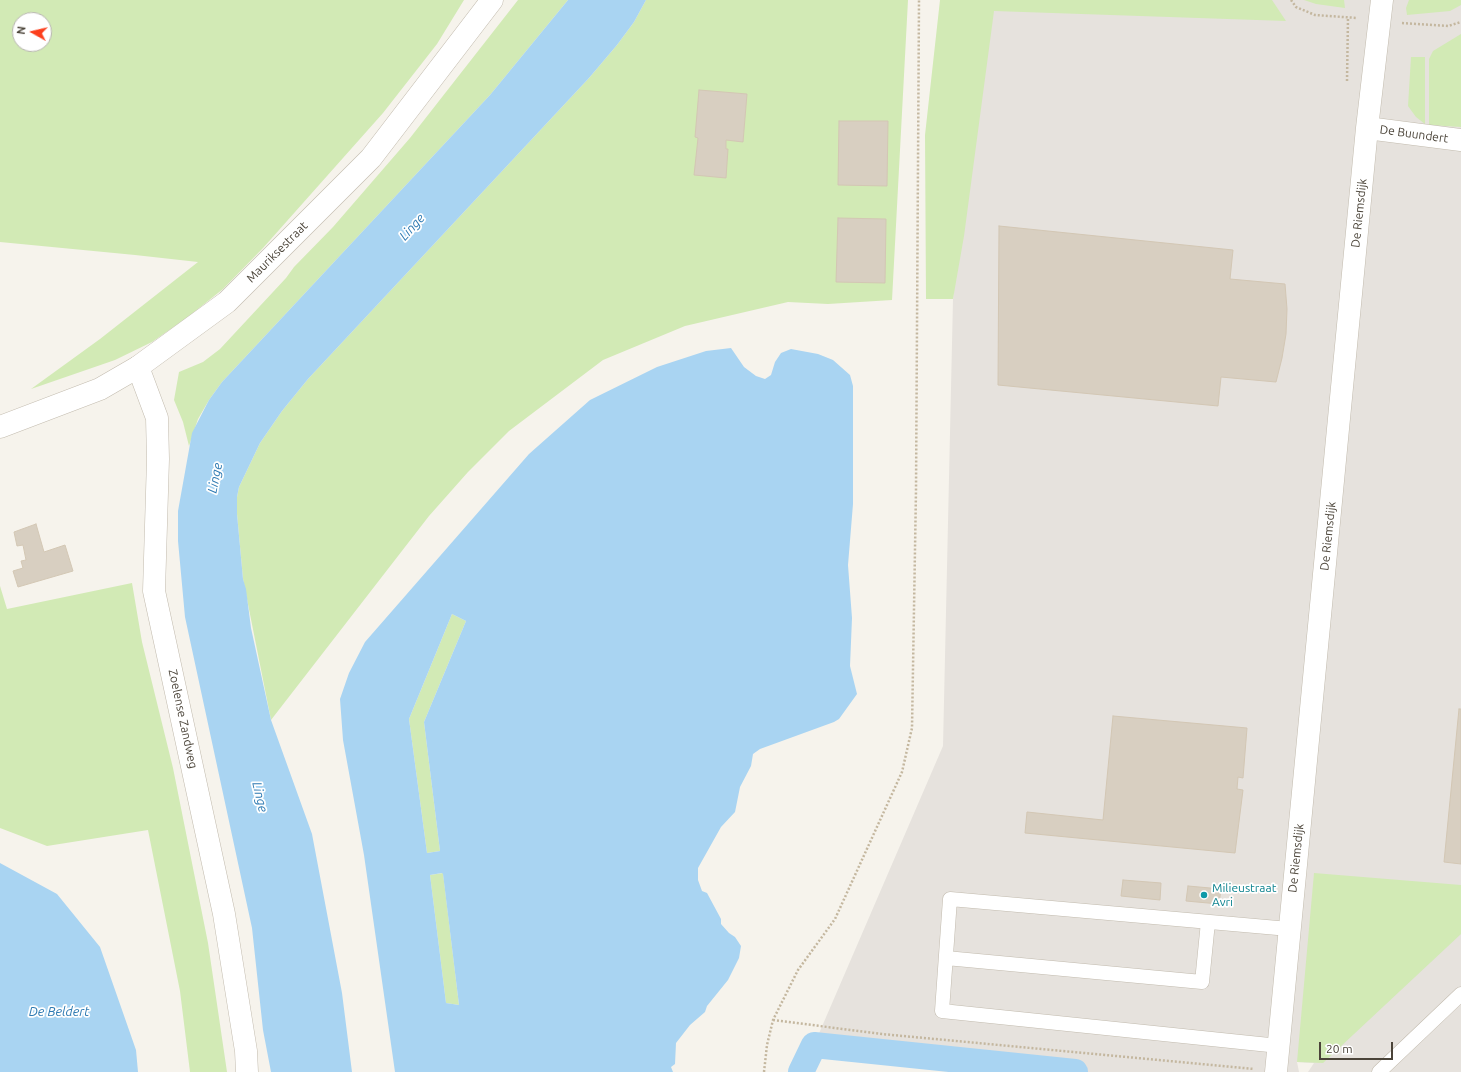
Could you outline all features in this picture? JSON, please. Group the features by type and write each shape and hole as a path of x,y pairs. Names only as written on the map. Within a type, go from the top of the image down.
{"street":[{"name":"Mauriksestraat","path":"0,427 100,389 138,367 227,302 371,158 492,0"},
{"name":"De Riemsdijk","path":"1276,1072 1367,128 1382,0"},
{"name":"De Buundert","path":"1367,128 1461,140"},
{"name":"Zoelense Zandweg","path":"138,367 158,418 154,591 224,914 248,1072"}],"lane":[{"path":"1279,1046 942,1011 950,899 1289,929"},
{"path":"946,958 1202,982 1208,922"},
{"path":"1379,1072 1461,994"}],"path":[{"path":"764,1072 767,1045 773,1020 798,970 835,919 902,772 912,728 916,490 919,0"},
{"path":"773,1020 882,1034 1276,1072"}],"shaded area":[{"path":"982,0 1461,0 1461,1072 1308,1072 1314,1063 1297,1062 1299,1072 1075,1072 814,1045 943,746 953,299"}],"green space":[{"path":"0,0 464,0 437,44 383,113 263,248 223,289 188,317 152,342 115,360 31,389 100,339 198,262 0,242"},
{"path":"518,0 568,0 490,95 222,382 198,419 189,446 183,422 174,400 179,372 203,362 220,349 286,278 294,267 333,227 410,138"},
{"path":"646,0 908,0 892,300 828,304 788,302 685,326 603,360 509,431 468,472 429,516 271,720 243,579 237,514 237,497 239,487 260,443 282,411 308,379 589,78 634,22"},
{"path":"940,0 1272,0 1286,21 994,11 964,236 953,299 926,299 925,135"},
{"path":"1304,0 1344,0 1345,8 1316,4"},
{"path":"1409,0 1461,0 1461,5 1450,11 1407,15 1406,8"},
{"path":"1461,34 1461,127 1429,125 1429,59 1433,51"},
{"path":"1411,57 1425,57 1425,124 1416,117 1408,106"},
{"path":"132,583 142,642 173,768 208,943 227,1072 190,1072 180,991 148,830 47,846 0,828 0,586 7,609"},
{"path":"452,614 466,621 424,722 440,851 427,853 409,719"},
{"path":"443,873 459,1005 446,1003 430,875"},
{"path":"1314,873 1461,885 1461,934 1323,1063 1297,1062"}],"water":[{"name":"Linge","path":"568,0 646,0 634,22 589,78 308,379 282,411 260,443 239,487 237,497 237,514 243,579 246,589 251,628 271,720 312,834 342,993 352,1072 271,1072 263,1030 252,928 185,617 178,541 178,511 192,433 209,400 222,382 490,95"},
{"path":"731,348 744,367 756,376 765,379 771,375 775,362 781,353 791,349 818,354 833,360 850,375 853,386 853,504 848,565 852,618 850,666 857,694 839,719 834,722 760,749 753,754 751,766 740,787 735,812 721,827 698,868 698,880 702,891 707,893 721,919 721,924 735,937 741,946 739,958 728,980 707,1006 705,1012 690,1025 676,1043 675,1064 671,1067 673,1072 395,1072 364,855 343,740 340,699 349,673 365,642 529,454 590,400 657,367 706,351","holes":["452,614 466,621 424,722 440,851 427,853 409,719","443,874 459,1005 446,1003 430,875"]},
{"name":"De Beldert","path":"0,863 57,894 100,947 136,1050 138,1072 0,1072"}],"building":[{"path":"699,90 747,94 743,142 726,140 726,149 728,149 726,178 694,175 698,138 695,137"},
{"path":"839,121 888,121 887,186 838,185"},
{"path":"838,218 886,219 885,283 836,282"},
{"path":"999,226 1233,250 1230,279 1285,284 1287,309 1286,334 1276,382 1221,377 1218,406 998,385"},
{"path":"36,524 44,552 65,545 73,571 18,587 13,571 23,568 21,561 26,560 23,545 17,546 14,532"},
{"path":"1459,709 1461,709 1461,864 1444,862"},
{"path":"1113,716 1247,728 1243,778 1238,777 1237,789 1243,790 1235,853 1025,833 1027,812 1103,820"},
{"path":"1123,880 1161,883 1160,900 1121,896"},
{"name":"Milieustraat Avri","path":"1188,886 1221,889 1219,904 1186,901"}],"waterway":[{"path":"801,1072 814,1045 1075,1072"}],"place":[{"name":"Milieustraat Avri","path":"1204,895"}]}
